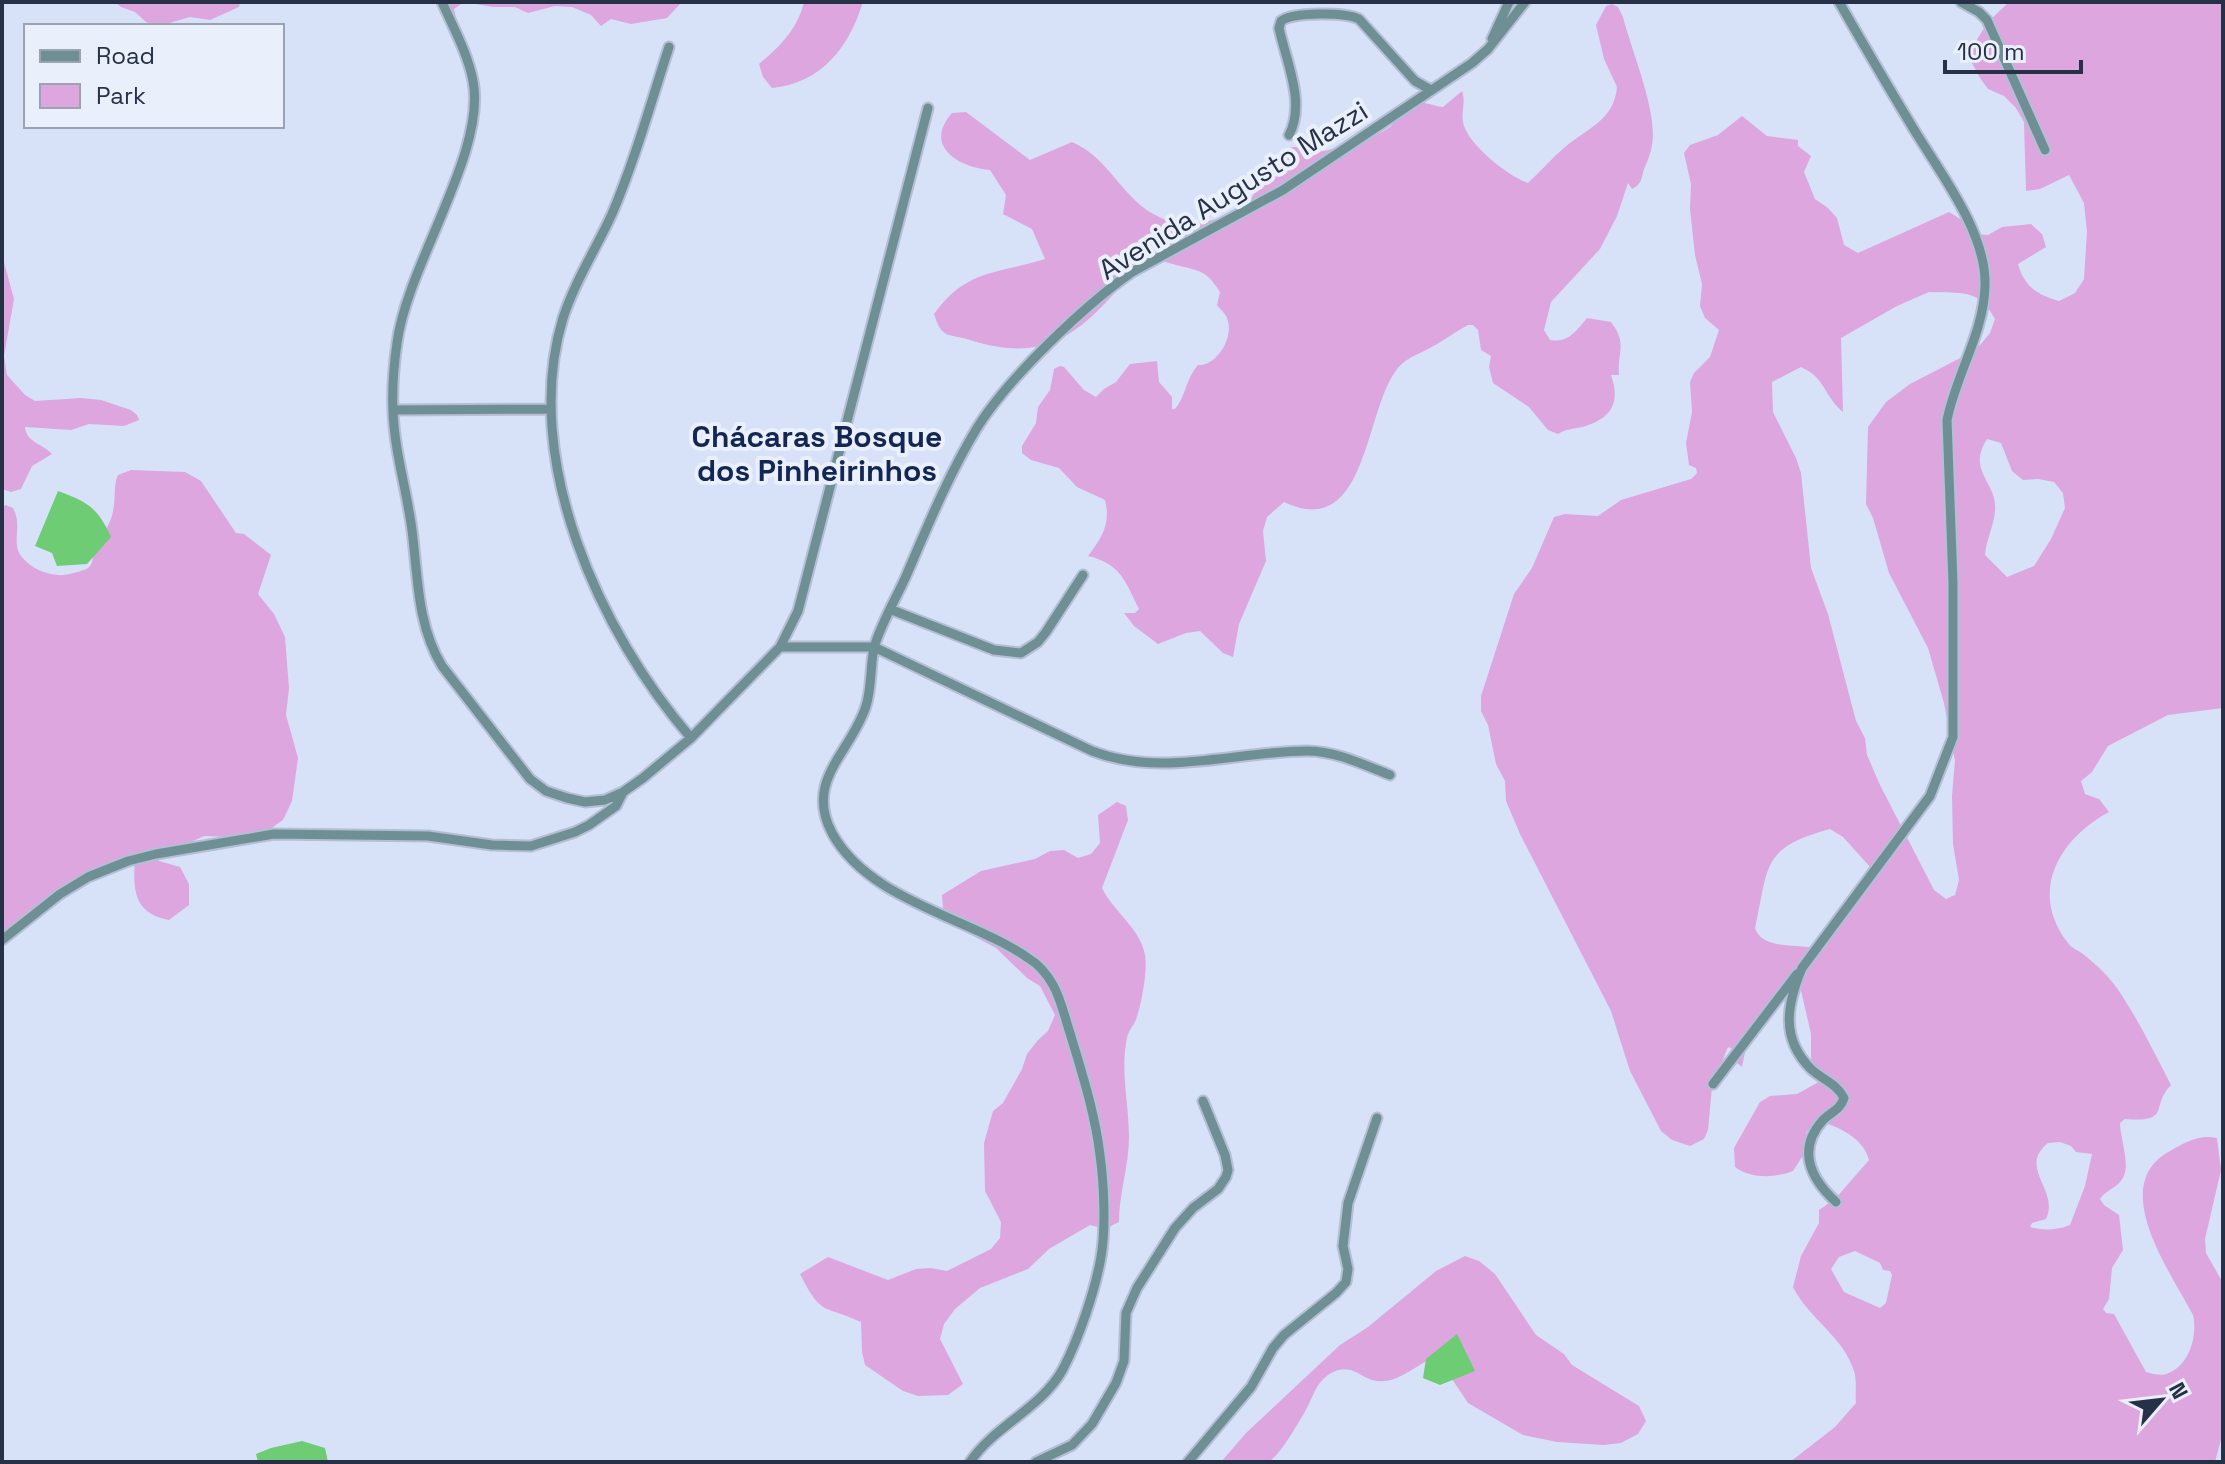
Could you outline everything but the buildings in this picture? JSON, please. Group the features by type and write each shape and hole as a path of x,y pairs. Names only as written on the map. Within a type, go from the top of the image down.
{"street":[{"path":"442,2 469,65 474,84 473,112 463,158 421,260 403,314 397,342 393,410 409,508 422,620 442,666 530,779 546,791 585,802 605,800 623,792 691,738 780,647 798,611 928,108"},
{"path":"1488,49 1509,2"},
{"name":"Avenida Augusto Mazzi","path":"970,1462 987,1441 1051,1386 1063,1368 1101,1260 1101,1159 1091,1108 1064,1014 1054,986 1043,970 1014,949 897,892 868,872 843,849 827,821 822,792 866,705 874,647 958,462 978,426 1040,354 1113,285 1132,272 1283,190 1472,63 1488,49 1525,2"},
{"path":"1713,1084 1930,796 1953,737 1947,420 1951,398 1977,325 1985,288 1984,269 1979,247 1964,214 1839,2"},
{"path":"1961,2 1987,20 2045,150"},
{"path":"1289,135 1297,115 1279,28 1281,21 1290,16 1346,14 1359,19 1415,81 1431,90"},
{"path":"669,47 612,213 577,281 563,320 556,353 551,409 562,486 599,599 642,671 691,738"},
{"path":"393,410 551,409"},
{"path":"892,610 994,650 1021,653 1038,642 1046,632 1083,575"},
{"path":"780,647 874,647 1112,759 1146,763 1306,751 1327,753 1390,775"},
{"path":"2,940 60,894 88,877 156,854 274,834 428,836 492,845 531,846 589,825 616,806 623,792"},
{"path":"1802,968 1787,1012 1789,1028 1795,1045 1811,1069 1836,1085 1844,1098 1841,1106 1816,1129 1807,1153 1809,1168 1816,1181 1836,1202"},
{"path":"1036,1462 1072,1445 1092,1424 1116,1383 1124,1361 1126,1313 1137,1288 1175,1228 1193,1208 1218,1189 1226,1177 1225,1155 1203,1101"},
{"path":"1188,1462 1251,1387 1284,1335 1346,1282 1348,1269 1343,1246 1346,1211 1377,1118"}],"green space":[{"path":"115,2 240,2 239,7 210,20 190,17 166,24 146,22 135,12"},
{"path":"440,2 464,2 454,9 459,31 452,32"},
{"path":"464,2 682,2 667,18 631,24 611,19 601,26 591,15 572,7 555,6 528,13 515,7"},
{"path":"804,2 863,2 850,34 831,60 805,79 772,88 763,77 759,64 787,36"},
{"path":"2009,2 2223,2 2223,708 2168,715 2108,746 2092,772 2081,781 2085,794 2099,799 2109,812 2091,823 2064,852 2050,886 2050,905 2056,924 2069,945 2099,967 2117,988 2171,1085 2155,1116 2140,1120 2125,1119 2120,1123 2126,1162 2124,1176 2100,1199 2119,1215 2123,1250 2112,1268 2109,1299 2103,1309 2106,1313 2114,1314 2146,1372 2164,1375 2181,1365 2193,1341 2194,1323 2193,1315 2149,1229 2144,1185 2152,1166 2170,1151 2198,1138 2217,1138 2221,1170 2205,1239 2206,1253 2223,1283 2223,1432 2215,1462 1790,1462 1835,1427 1856,1403 1855,1375 1849,1359 1793,1287 1801,1256 1819,1223 1819,1210 1835,1199 1869,1160 1857,1140 1821,1122 1806,1132 1811,1143 1793,1171 1763,1176 1748,1174 1735,1167 1734,1148 1760,1102 1770,1096 1797,1094 1824,1079 1811,1059 1811,1034 1799,982 1796,979 1747,1042 1742,1067 1728,1047 1712,1087 1708,1130 1704,1139 1690,1146 1672,1140 1661,1131 1630,1071 1611,1011 1520,834 1506,801 1505,781 1496,764 1488,725 1481,711 1481,696 1514,594 1532,568 1554,517 1565,514 1598,516 1621,500 1691,479 1697,473 1696,468 1689,465 1686,443 1692,412 1690,382 1694,373 1710,357 1719,330 1705,318 1700,306 1702,284 1695,255 1690,209 1691,184 1684,153 1690,145 1718,135 1742,116 1767,136 1798,140 1798,146 1811,156 1804,172 1815,199 1837,218 1844,245 1858,253 1949,212 1962,220 1972,234 1988,235 2002,227 2031,224 2042,234 2046,247 2018,264 2024,278 2044,296 2059,301 2075,293 2084,279 2087,232 2084,203 2069,175 2040,189 2026,191 2024,122 2004,96 1988,89 1972,63 1971,49 1988,22","holes":["1929,292 1968,294 1982,302 1995,319 1990,333 1981,344 1910,384 1886,402 1868,427 1866,504 1889,573 1928,648 1944,703 1955,761 1953,844 1959,880 1955,895 1946,899 1934,890 1867,755 1865,738 1856,721 1828,614 1811,568 1801,473 1773,412 1772,382 1801,367 1815,376 1843,412 1841,338 1897,306","1987,439 2001,443 2012,471 2023,480 2054,482 2063,493 2065,508 2034,566 2007,577 1985,555 1995,501 1981,469 1981,450","1830,829 1843,837 1871,868 1836,923 1831,937 1819,949 1774,943 1765,940 1755,928 1772,862 1791,844","2060,1142 2071,1146 2076,1152 2092,1154 2085,1186 2070,1225 2066,1227 2030,1227 2032,1223 2046,1219 2049,1208 2037,1170 2040,1152 2048,1143","1855,1251 1880,1263 1883,1270 1890,1271 1892,1275 1886,1303 1880,1308 1844,1292 1831,1269 1839,1257"]},
{"path":"1612,4 1618,7 1623,17 1643,82 1653,131 1651,148 1641,181 1632,189 1628,183 1617,216 1600,249 1551,302 1544,330 1550,340 1562,340 1572,335 1587,318 1611,322 1619,336 1621,348 1619,375 1611,375 1614,402 1607,414 1592,424 1558,434 1548,430 1529,407 1493,383 1489,367 1491,356 1481,350 1478,330 1468,325 1411,358 1395,372 1359,468 1347,490 1332,504 1311,509 1284,502 1267,517 1263,531 1266,561 1239,624 1233,657 1223,653 1200,631 1158,644 1134,626 1124,613 1135,613 1139,609 1121,575 1108,564 1088,556 1104,530 1107,516 1105,500 1077,487 1059,468 1031,460 1022,453 1022,446 1036,423 1038,407 1050,390 1054,369 1060,366 1084,390 1096,397 1116,382 1130,364 1157,361 1159,382 1172,397 1172,409 1175,409 1194,370 1218,355 1227,340 1228,323 1217,305 1220,292 1202,272 1144,257 1101,308 1084,323 1052,342 1015,348 994,346 943,332 934,314 958,289 984,275 1045,259 1032,229 1003,214 1006,195 990,170 966,164 948,153 941,135 952,113 966,112 1030,160 1072,142 1099,160 1141,206 1154,215 1189,223 1224,217 1243,207 1254,194 1270,163 1288,148 1324,151 1363,140 1387,129 1414,104 1443,107 1462,91 1463,122 1472,140 1500,167 1528,183 1611,108 1617,87 1604,59 1596,25 1606,6"},
{"path":"2,255 14,299 4,356 7,375 25,395 35,401 101,400 131,410 139,420 124,426 89,424 71,430 25,427 32,439 52,454 32,466 21,489 11,492 2,489"},
{"path":"131,470 185,472 201,481 236,533 244,534 271,555 258,594 274,614 285,637 289,688 286,715 298,758 292,801 283,820 253,841 204,836 157,858 180,867 189,884 189,905 169,920 157,917 142,906 135,890 135,859 130,854 78,878 2,932 2,507 13,508 17,521 18,551 29,564 53,574 78,572 91,565 96,546 110,522 118,475"},
{"path":"1117,802 1126,806 1128,820 1102,888 1133,928 1146,962 1140,1008 1125,1050 1129,1137 1119,1222 1105,1229 1090,1225 1049,1249 1028,1269 980,1288 955,1309 944,1324 940,1339 963,1384 948,1395 918,1396 903,1391 865,1365 861,1322 824,1307 813,1297 800,1274 828,1257 888,1280 916,1269 947,1271 991,1249 1000,1238 1001,1222 985,1191 984,1143 993,1111 1003,1103 1027,1054 1048,1031 1055,1015 1040,986 1027,978 996,948 951,924 943,909 942,895 981,871 1035,859 1050,851 1064,850 1078,858 1091,854 1100,843 1098,815"},
{"path":"1465,1256 1479,1261 1495,1274 1536,1335 1564,1354 1572,1365 1639,1406 1646,1421 1638,1434 1621,1443 1604,1445 1557,1442 1523,1435 1468,1403 1450,1376 1430,1359 1385,1381 1370,1379 1351,1370 1337,1370 1321,1382 1290,1436 1269,1462 1221,1462 1246,1433 1340,1345 1368,1327 1436,1271"}],"shaded area":[{"path":"58,491 91,507 111,537 87,564 57,566 52,553 35,546"},
{"path":"1457,1334 1475,1371 1440,1385 1423,1378 1426,1359"},
{"path":"302,1441 325,1448 328,1462 258,1462 256,1454"}],"district":[{"name":"Chácaras Bosque dos Pinheirinhos","path":"817,453"}]}
